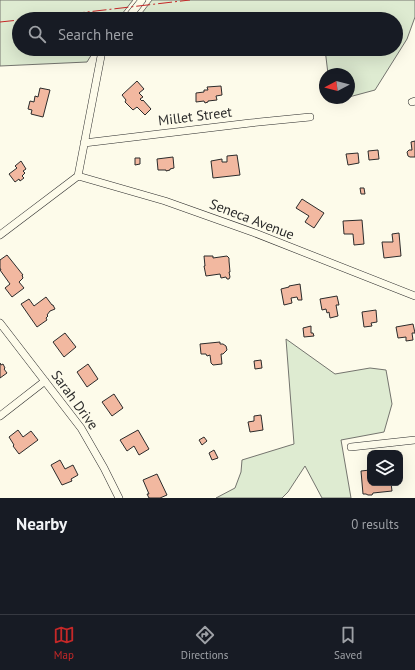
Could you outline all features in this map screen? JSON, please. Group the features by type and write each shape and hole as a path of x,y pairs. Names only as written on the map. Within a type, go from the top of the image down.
{"street":[{"path":"133,12 142,0"},
{"path":"0,235 78,176 101,56"},
{"name":"Millet Street","path":"84,143 310,117"},
{"name":"Seneca Avenue","path":"78,176 165,201 255,233 415,296"},
{"name":"Sarah Drive","path":"0,323 81,428 120,498"},
{"path":"0,416 45,382"},
{"path":"351,447 415,440"}],"green space":[{"path":"0,0 133,0 124,12 12,12 12,56 91,56 87,62 0,66"},
{"path":"152,0 415,0 415,17 407,39 403,45 403,12 143,12"},
{"path":"326,56 396,56 375,90 355,95 355,68 327,68"},
{"path":"286,339 335,374 370,368 386,370 392,404 384,432 341,440 351,498 322,498 305,466 288,492 282,498 216,498 235,488 241,472 242,460 294,444"}],"building":[{"path":"137,81 144,89 139,93 143,97 140,99 142,101 143,100 151,109 145,115 137,107 133,110 125,102 126,100 122,95"},
{"path":"221,86 222,95 216,96 217,100 208,101 205,103 204,101 196,102 196,93 208,90 207,87"},
{"path":"40,88 50,90 43,117 31,114 32,110 28,109 30,101 34,102 35,96 38,97"},
{"path":"415,141 415,157 410,157 408,156 407,152 412,150 411,142"},
{"path":"378,150 379,159 369,160 368,151"},
{"path":"358,153 359,163 348,165 346,154"},
{"path":"237,155 240,175 213,178 211,161 222,159 222,162 227,162 227,156"},
{"path":"173,157 174,168 166,171 158,170 157,159"},
{"path":"135,158 140,158 140,164 135,165"},
{"path":"21,161 26,169 23,171 25,173 22,176 24,178 15,182 9,174 17,168 15,166"},
{"path":"360,188 364,188 365,194 361,194"},
{"path":"302,199 324,213 314,228 305,222 309,216 296,208"},
{"path":"362,220 364,244 354,245 353,234 344,234 343,221"},
{"path":"399,233 401,256 384,258 382,242 393,242 392,234"},
{"path":"7,255 23,275 23,278 19,282 24,288 12,297 5,288 10,284 0,270 0,260"},
{"path":"204,256 213,256 213,258 227,256 229,258 229,279 226,277 221,278 220,274 206,276"},
{"path":"300,284 302,300 298,300 297,297 291,298 292,303 284,305 281,289"},
{"path":"337,296 339,305 336,305 338,316 330,318 329,312 327,313 326,309 322,310 320,299"},
{"path":"46,297 55,309 50,311 47,315 47,320 37,327 21,304 29,299 34,306"},
{"path":"376,310 377,322 371,323 372,326 364,327 362,312"},
{"path":"413,324 415,333 412,333 413,340 406,341 406,337 398,338 396,327"},
{"path":"311,326 311,333 313,333 314,336 304,337 303,328"},
{"path":"65,333 76,347 64,357 53,342"},
{"path":"220,342 220,344 226,346 227,350 221,354 222,364 213,365 211,363 210,355 207,356 206,354 201,354 200,344"},
{"path":"261,360 262,368 255,369 254,361"},
{"path":"0,363 1,365 3,364 7,373 0,378"},
{"path":"88,364 98,379 87,387 77,372"},
{"path":"114,394 123,408 112,416 102,402"},
{"path":"261,415 263,430 250,432 248,422 254,421 254,416"},
{"path":"18,430 23,437 31,431 38,440 19,454 9,437"},
{"path":"138,430 149,449 139,455 134,446 127,451 120,440"},
{"path":"204,437 207,441 202,445 199,440"},
{"path":"214,450 218,458 212,460 209,453"},
{"path":"60,460 65,469 73,465 78,475 71,479 72,481 62,485 51,465"},
{"path":"367,470 367,486 391,486 392,491 373,493 372,495 363,494 361,471"},
{"path":"157,474 167,495 160,498 149,498 147,494 149,494 143,480"}],"power":[{"path":"87,12 190,0"},
{"path":"0,22 12,21"}]}
